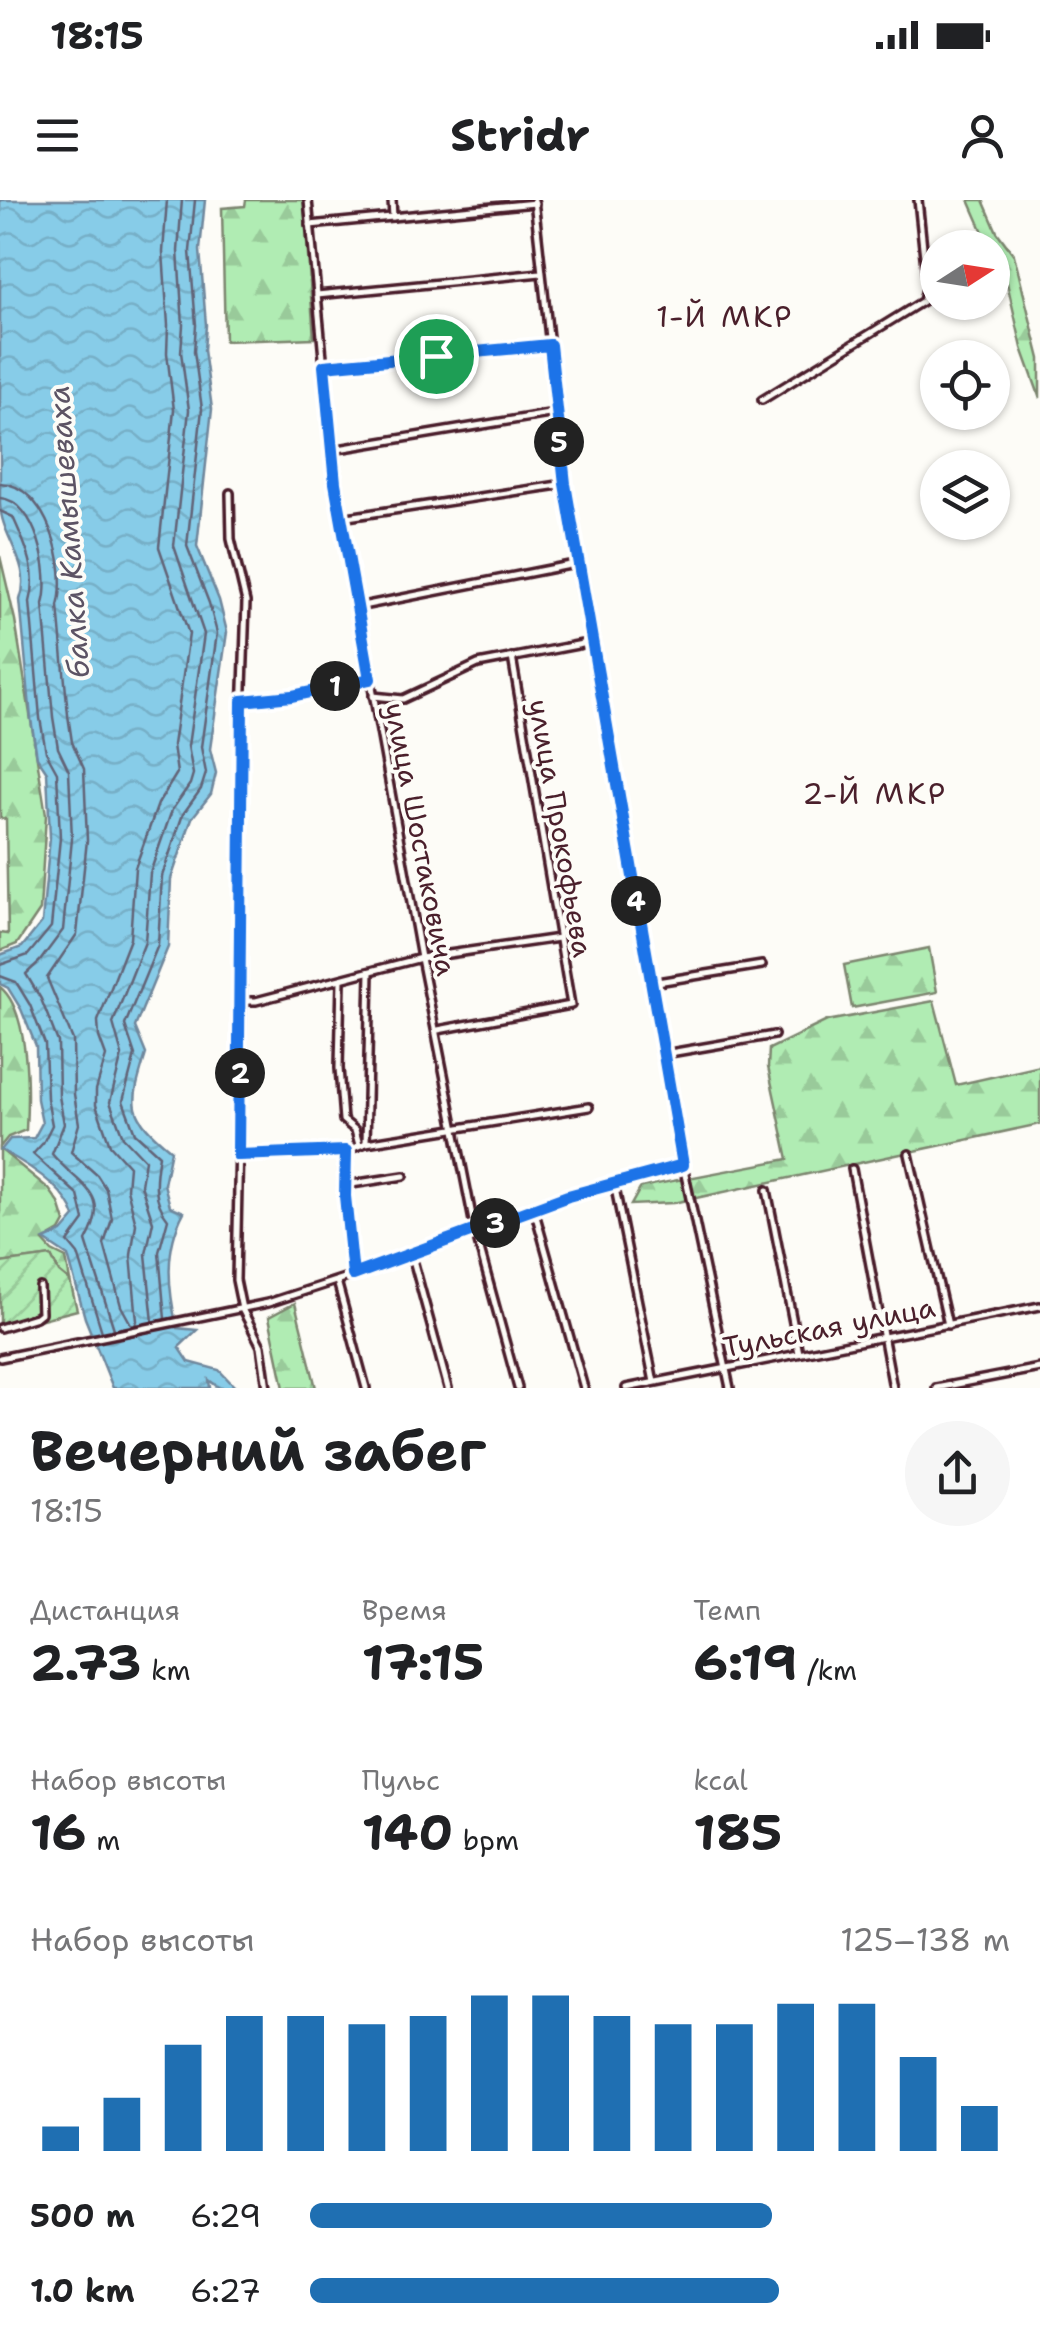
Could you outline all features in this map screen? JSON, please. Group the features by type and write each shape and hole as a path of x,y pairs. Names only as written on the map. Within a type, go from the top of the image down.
{"street":[{"name":"улица Шостаковича","path":"308,200 341,518 474,1230 518,1388"},
{"path":"392,200 394,217"},
{"path":"762,400 926,297 918,200"},
{"path":"310,225 535,202 565,484 683,1165 730,1388"},
{"path":"317,295 541,273"},
{"path":"324,366 550,345"},
{"path":"332,450 555,413"},
{"path":"341,518 565,484"},
{"path":"230,493 231,539 246,602 236,1280 242,1309 261,1346 268,1388"},
{"path":"357,606 580,564"},
{"path":"373,696 403,698 478,664 593,642"},
{"name":"улица Прокофьева","path":"438,1030 571,1006 512,657"},
{"path":"242,701 292,696 370,679"},
{"path":"242,1001 256,1001 421,958 559,938"},
{"path":"650,983 762,965"},
{"path":"362,1145 370,972"},
{"path":"340,980 339,1094 343,1120 355,1130 362,1145"},
{"path":"664,1054 774,1035"},
{"path":"238,1155 346,1151 362,1145 589,1107"},
{"path":"346,1151 353,1275"},
{"path":"909,1154 948,1325"},
{"path":"0,1358 192,1320 338,1284 353,1275 413,1258 474,1230 534,1209 683,1165"},
{"path":"852,1169 893,1388"},
{"path":"346,1185 404,1176"},
{"path":"614,1184 654,1382"},
{"path":"766,1190 799,1352"},
{"path":"534,1209 584,1388"},
{"path":"413,1258 448,1388"},
{"path":"338,1284 366,1388"},
{"path":"0,1328 41,1313 40,1287"},
{"name":"Тульская улица","path":"626,1388 1040,1306"},
{"path":"936,1388 1040,1368"}],"green space":[{"path":"246,200 304,200 314,338 225,341 222,208 245,206"},
{"path":"969,200 983,200 996,230 982,230"},
{"path":"1010,250 1040,359 1040,398 1022,348 1010,296"},
{"path":"0,556 15,620 46,815 40,910 17,944 0,951 0,933 8,934 6,819 0,818"},
{"path":"929,948 937,992 852,1008 844,965"},
{"path":"0,987 10,999 22,1033 27,1096 26,1130 8,1137 0,1147"},
{"path":"934,1001 956,1085 1040,1066 1040,1124 673,1203 631,1205 641,1187 788,1159 768,1067 769,1049 827,1021"},
{"path":"0,1149 49,1189 59,1203 65,1222 60,1231 43,1241 66,1258 70,1281 59,1272 51,1256 0,1263"},
{"path":"51,1256 59,1272 70,1281 77,1310 0,1330 0,1263"},
{"path":"295,1303 316,1388 284,1388 269,1317"}],"water":[{"name":"балка Камышеваха","path":"0,200 205,200 200,250 204,350 212,409 197,546 227,632 210,749 216,773 211,794 192,818 171,879 168,947 135,1027 146,1054 135,1098 146,1127 171,1150 164,1184 170,1206 184,1212 173,1240 171,1298 177,1328 197,1330 179,1347 189,1362 219,1370 236,1388 219,1388 209,1380 210,1388 113,1388 85,1318 68,1256 44,1240 62,1232 75,1217 71,1207 45,1178 1,1150 10,1139 34,1138 42,1123 37,1099 36,1046 21,1009 8,988 0,984 0,955 22,947 42,922 50,837 47,772 37,757 31,719 20,600 22,574 0,504"}],"district":[{"name":"1-Й МКР","path":"725,317"},
{"name":"2-Й МКР","path":"875,794"}],"route":[{"path":"550,345 565,484 683,1165 568,1196 353,1275 345,1196 346,1151 238,1155 242,701 292,696 370,679 335,483 324,366 436,356 550,345"}]}
